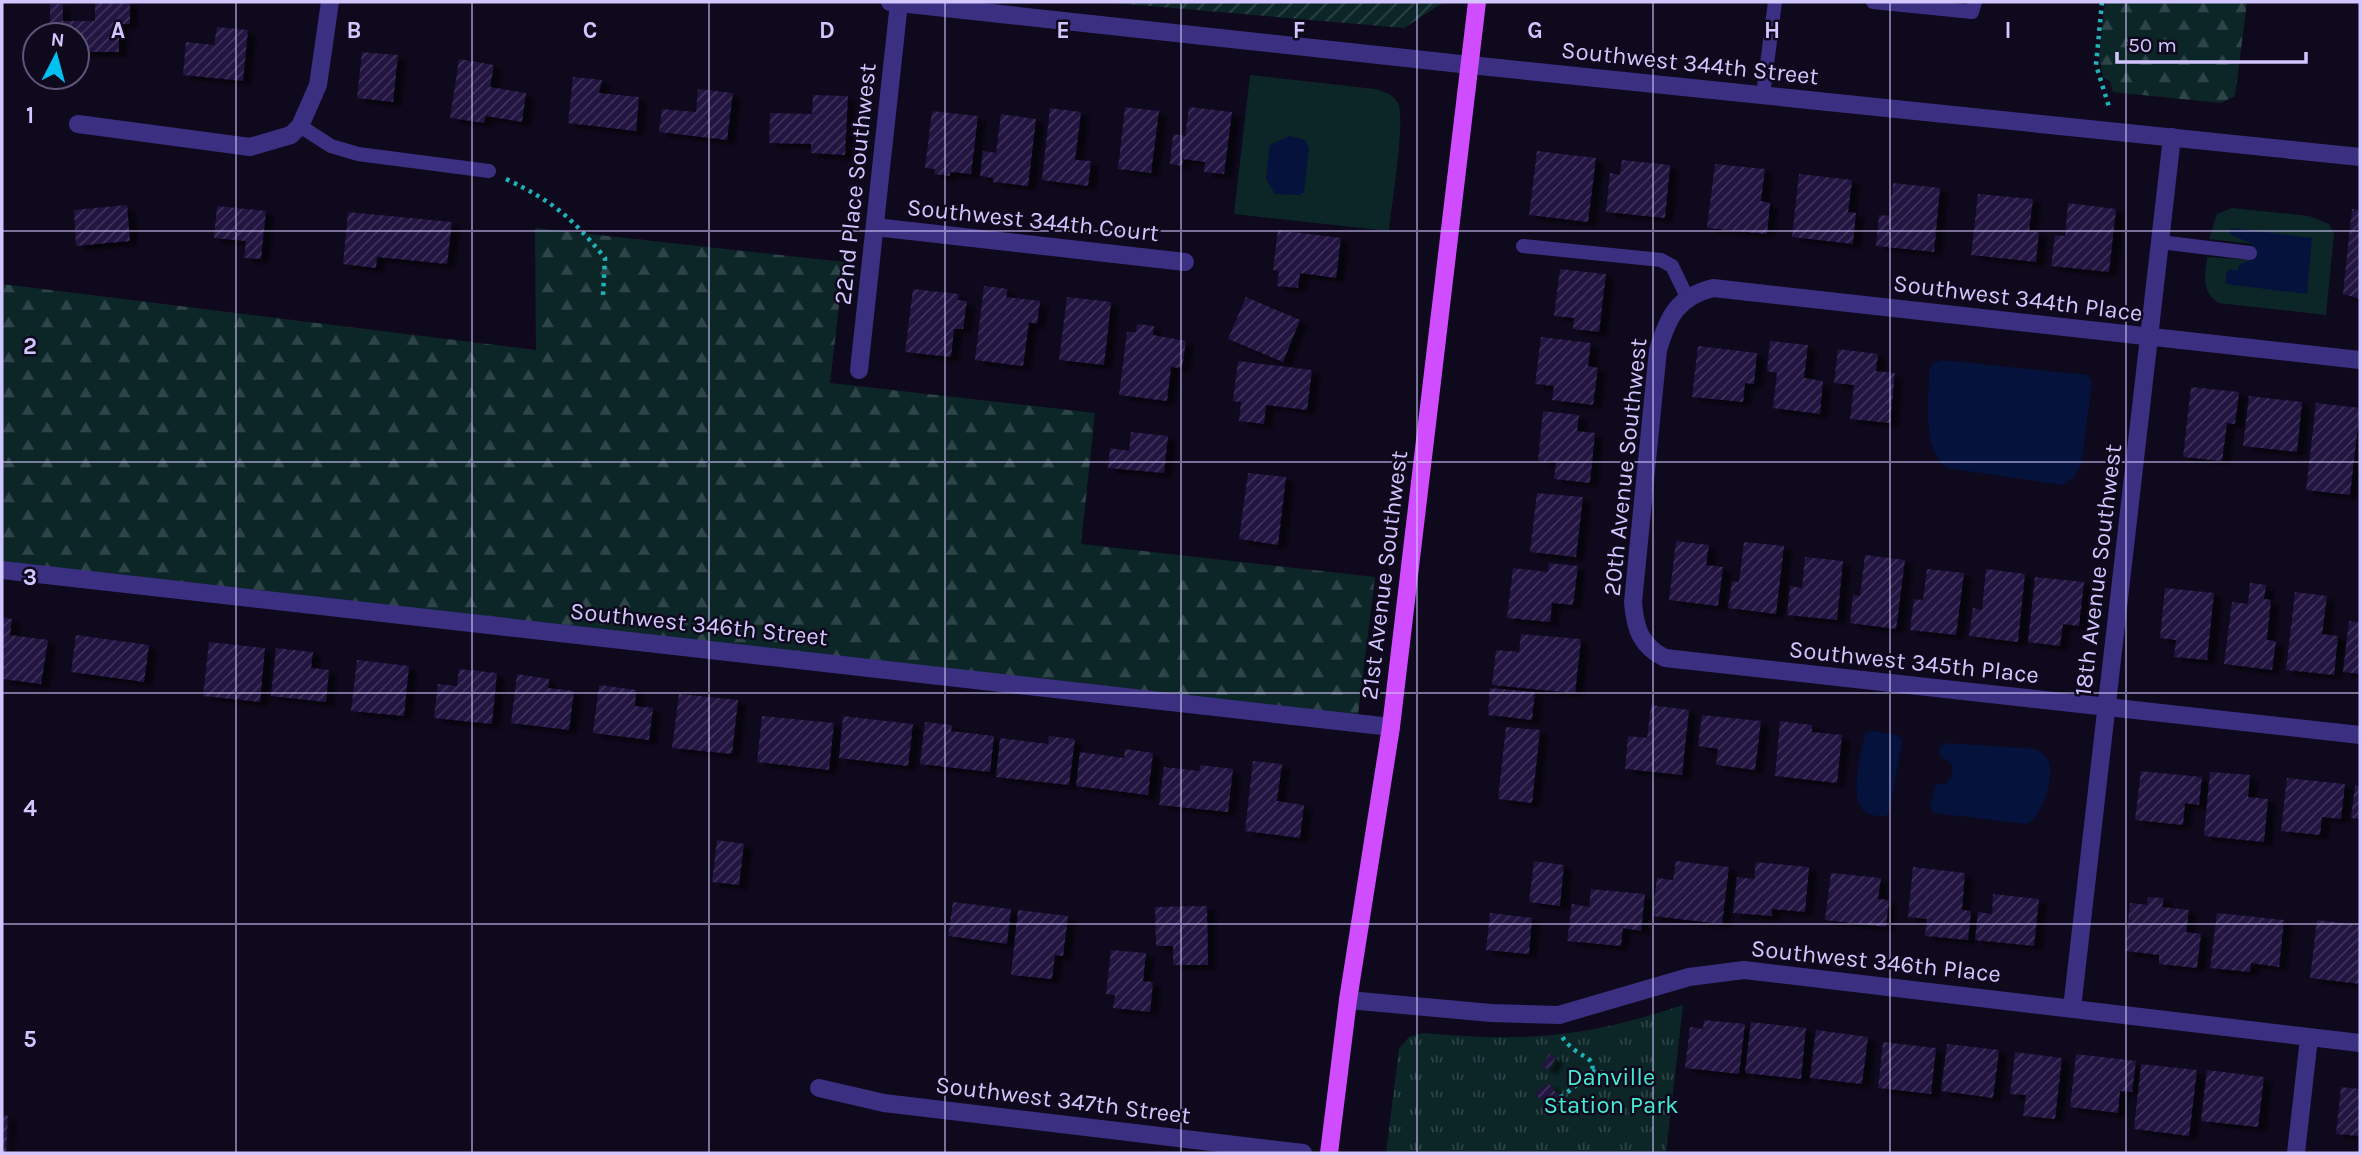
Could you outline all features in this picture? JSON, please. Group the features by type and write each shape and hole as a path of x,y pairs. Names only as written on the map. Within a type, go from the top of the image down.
{"main road":[{"name":"21st Avenue Southwest","path":"1329,1153 1348,1000 1391,727 1477,2"}],"street":[{"path":"78,124 250,147 296,130 318,85 330,2"},
{"name":"Southwest 344th Street","path":"894,2 2360,157"},
{"name":"22nd Place Southwest","path":"859,370 876,227 894,2"},
{"name":"18th Avenue Southwest","path":"2072,1008 2172,137"},
{"name":"Southwest 344th Court","path":"876,227 1185,262"},
{"name":"Southwest 344th Place","path":"1681,302 1713,288 2360,360"},
{"name":"20th Avenue Southwest","path":"1639,635 1634,586 1658,350 1666,323 1681,302"},
{"name":"Southwest 346th Street","path":"2,570 1391,727"},
{"name":"Southwest 345th Place","path":"1639,635 1647,647 1665,658 2360,735"},
{"name":"Southwest 346th Place","path":"1348,1000 1491,1013 1559,1015 1689,977 1744,970 2360,1043"},
{"path":"2296,1153 2309,1038"},
{"name":"Southwest 347th Street","path":"819,1088 884,1103 1303,1153"}],"lane":[{"path":"1763,95 1775,2"},
{"path":"1872,2 1972,12 1975,2"},
{"path":"296,130 331,146 358,154 489,171"},
{"path":"2160,242 2250,253"},
{"path":"1523,246 1661,260 1672,266 1681,302"}],"path":[{"path":"2102,2 2096,71 2119,132"},
{"path":"489,171 539,195 572,219 605,258 603,295"},
{"path":"1559,1015 1560,1034 1564,1041 1587,1055 1592,1062 1592,1071 1586,1079 1561,1097 1559,1107"},
{"path":"1592,1071 1610,1074"}],"green space":[{"path":"1103,2 1444,2 1404,28"},
{"path":"2105,2 2247,2 2235,96 2221,103 2113,92 2110,81 2103,78 2099,56"},
{"path":"1250,75 1375,89 1396,100 1400,112 1400,127 1389,231 1234,214"},
{"path":"2232,208 2309,216 2329,224 2334,234 2326,315 2219,303 2213,299 2206,283 2207,257 2251,260 2252,244 2209,239 2217,214"},
{"path":"535,228 844,262 830,383 1095,413 1081,544 1375,577 1357,723 2,570 2,284 536,350"},
{"name":"Danville Station Park","path":"1683,1005 1666,1153 1386,1153 1399,1049 1409,1037 1423,1033 1493,1037 1554,1035 1615,1025"}],"water":[{"path":"1289,136 1305,140 1309,148 1304,192 1299,195 1275,194 1266,179 1270,145"},
{"path":"2231,228 2312,238 2307,294 2226,284 2226,272 2231,269 2237,271 2240,264 2251,260 2252,244 2230,234"},
{"path":"1943,360 2088,375 2092,382 2081,465 2074,477 2062,485 1947,468 1933,449 1928,423 1929,371 1933,363"},
{"path":"1873,731 1898,735 1902,741 1890,810 1886,816 1875,816 1862,809 1856,789 1865,733"},
{"path":"1946,743 2036,749 2047,757 2050,773 2045,799 2032,820 2026,824 1934,813 1930,807 1936,784 1946,784 1952,776 1952,765 1939,755 1940,747"}],"building":[{"path":"95,2 130,2 130,24 119,24 119,52 91,52 91,21 95,21"},
{"path":"50,4 63,4 63,21 50,21"},
{"path":"217,27 248,30 243,81 183,75 186,42 214,45"},
{"path":"362,52 398,55 393,102 357,98"},
{"path":"459,59 494,65 490,87 526,93 522,122 486,116 484,123 450,118"},
{"path":"573,77 602,80 599,93 639,97 636,131 568,123"},
{"path":"698,89 733,93 727,140 659,132 662,109 696,112"},
{"path":"813,95 848,96 845,155 811,153 811,144 769,143 770,113 812,114"},
{"path":"1125,107 1159,111 1151,173 1118,169"},
{"path":"1189,107 1232,112 1224,174 1204,172 1205,162 1183,159 1182,166 1170,164 1173,134 1185,136"},
{"path":"1050,108 1081,112 1075,160 1091,161 1088,186 1042,180"},
{"path":"932,111 978,116 971,174 934,174 935,169 925,168"},
{"path":"1001,114 1036,119 1028,186 993,182 993,178 980,176 983,151 996,153"},
{"path":"1537,151 1596,158 1588,222 1529,215"},
{"path":"1622,160 1670,165 1665,218 1606,212 1610,173 1620,175"},
{"path":"1715,164 1765,169 1761,201 1770,203 1767,234 1707,228"},
{"path":"1799,174 1852,180 1848,212 1856,213 1853,244 1792,237"},
{"path":"1893,183 1940,188 1934,252 1876,246 1879,215 1889,216"},
{"path":"1978,194 2033,199 2029,231 2039,232 2036,262 1971,255"},
{"path":"2068,203 2116,209 2109,272 2051,266 2055,235 2065,236"},
{"path":"127,205 130,241 76,246 74,210"},
{"path":"217,206 266,211 261,259 244,258 246,241 214,238"},
{"path":"2352,209 2360,210 2360,299 2343,294"},
{"path":"348,212 452,222 447,264 377,257 376,268 343,264"},
{"path":"1278,230 1341,238 1336,278 1300,273 1298,288 1277,286 1279,271 1273,270"},
{"path":"1560,269 1606,274 1599,332 1573,329 1574,318 1554,316"},
{"path":"984,286 1008,289 1006,297 1040,301 1037,324 1029,322 1023,366 975,360"},
{"path":"913,289 959,294 958,300 967,301 963,329 954,329 951,357 905,352"},
{"path":"1067,297 1111,302 1104,365 1059,360"},
{"path":"1246,297 1300,320 1283,362 1228,339"},
{"path":"1137,324 1154,326 1153,335 1186,341 1182,368 1171,367 1167,401 1119,395 1127,332 1136,332"},
{"path":"1541,337 1591,343 1588,366 1598,368 1593,405 1552,400 1554,386 1535,384"},
{"path":"1770,341 1808,345 1804,378 1823,381 1820,414 1773,408 1777,373 1767,371"},
{"path":"1698,346 1757,353 1754,384 1745,383 1743,402 1692,397"},
{"path":"1838,349 1878,354 1876,371 1895,373 1890,423 1850,419 1854,385 1834,383"},
{"path":"1238,361 1312,370 1307,410 1266,405 1264,424 1239,421 1241,402 1233,401"},
{"path":"2191,387 2239,392 2235,424 2227,423 2222,461 2183,457"},
{"path":"2249,396 2302,402 2297,452 2243,446"},
{"path":"2316,403 2360,408 2350,495 2306,490"},
{"path":"1543,411 1579,415 1577,431 1595,433 1590,483 1554,479 1556,462 1538,461"},
{"path":"1131,432 1168,436 1164,473 1108,468 1110,448 1129,451"},
{"path":"1248,473 1286,477 1278,545 1239,539"},
{"path":"1537,493 1583,497 1576,557 1530,552"},
{"path":"1676,541 1709,545 1706,565 1723,567 1718,606 1669,600"},
{"path":"1744,542 1784,546 1776,614 1728,608 1732,581 1739,582"},
{"path":"1865,555 1905,560 1896,629 1850,623 1853,595 1860,596"},
{"path":"1805,557 1843,561 1837,620 1787,615 1790,586 1802,588"},
{"path":"1549,563 1578,566 1573,605 1552,603 1550,622 1507,618 1513,568 1548,572"},
{"path":"1927,569 1964,573 1956,635 1910,630 1914,599 1923,600"},
{"path":"1986,569 2025,574 2018,642 1969,636 1973,608 1982,610"},
{"path":"2035,577 2084,582 2079,626 2063,624 2060,646 2028,642"},
{"path":"2250,583 2266,585 2264,599 2271,600 2267,640 2276,641 2272,670 2224,664 2232,602 2248,604"},
{"path":"2165,588 2214,593 2207,660 2174,657 2176,640 2160,638"},
{"path":"2295,592 2327,596 2322,634 2338,636 2334,675 2286,670"},
{"path":"2,617 12,619 10,635 48,640 41,684 2,679"},
{"path":"2349,621 2360,622 2360,674 2343,672"},
{"path":"1521,634 1581,639 1575,693 1492,685 1496,650 1519,652"},
{"path":"76,635 149,645 144,682 71,672"},
{"path":"209,642 265,648 260,702 203,696"},
{"path":"276,648 313,652 311,668 329,670 326,702 271,696"},
{"path":"357,660 409,666 404,716 351,711"},
{"path":"459,669 497,673 492,724 434,718 438,684 457,686"},
{"path":"517,674 549,679 548,688 574,691 569,730 511,723"},
{"path":"599,685 636,690 635,706 653,708 649,740 593,733"},
{"path":"1490,688 1535,692 1532,720 1488,715"},
{"path":"679,694 738,700 732,754 672,748"},
{"path":"1651,705 1689,710 1682,775 1625,769 1628,736 1647,738"},
{"path":"1702,715 1761,721 1755,770 1716,765 1718,749 1698,746"},
{"path":"762,716 834,723 829,770 757,762"},
{"path":"843,716 913,724 908,766 839,758"},
{"path":"1780,721 1812,725 1812,732 1842,735 1837,783 1775,776"},
{"path":"925,722 952,725 951,731 994,736 990,772 920,764"},
{"path":"1506,727 1540,730 1532,803 1498,799"},
{"path":"1049,736 1075,739 1069,785 996,777 1000,738 1048,744"},
{"path":"1125,749 1153,753 1148,795 1076,786 1080,752 1124,758"},
{"path":"1253,761 1282,764 1277,801 1304,805 1300,838 1245,831"},
{"path":"1200,765 1233,769 1228,812 1159,805 1164,767 1199,771"},
{"path":"2141,771 2202,777 2199,805 2185,803 2183,825 2135,820"},
{"path":"2210,772 2250,775 2248,797 2268,799 2264,842 2204,836"},
{"path":"2287,778 2345,784 2341,819 2322,817 2320,835 2281,831"},
{"path":"2355,785 2360,786 2360,819 2351,818"},
{"path":"717,840 744,844 739,885 712,882"},
{"path":"1534,861 1564,865 1560,906 1529,902"},
{"path":"1676,861 1729,867 1722,924 1652,916 1657,878 1673,880"},
{"path":"1756,862 1809,867 1805,912 1772,909 1772,916 1733,913 1737,877 1754,879"},
{"path":"1913,867 1965,873 1962,910 1971,911 1968,940 1925,936 1927,919 1908,917"},
{"path":"1831,873 1881,878 1878,899 1889,900 1886,927 1825,920"},
{"path":"1591,889 1645,894 1641,931 1623,928 1621,946 1567,941 1572,904 1589,907"},
{"path":"1993,894 2039,899 2034,946 1975,940 1978,912 1992,914"},
{"path":"2148,897 2164,898 2162,907 2189,910 2186,932 2201,934 2197,968 2159,964 2159,955 2125,951 2130,903 2147,905"},
{"path":"953,902 1011,909 1007,944 948,936"},
{"path":"1207,906 1208,965 1173,965 1173,946 1156,946 1155,907"},
{"path":"1018,910 1068,916 1063,956 1055,955 1052,979 1011,975"},
{"path":"1490,913 1532,918 1529,954 1486,950"},
{"path":"2217,913 2284,920 2279,967 2251,963 2250,972 2210,968"},
{"path":"2317,920 2360,925 2360,984 2310,978"},
{"path":"1111,950 1146,953 1143,981 1153,982 1150,1012 1113,1008 1115,995 1106,994"},
{"path":"1704,1020 1745,1024 1739,1074 1685,1068 1690,1027 1703,1029"},
{"path":"1751,1022 1806,1028 1801,1079 1745,1073"},
{"path":"1816,1030 1868,1037 1862,1084 1810,1078"},
{"path":"1883,1042 1936,1048 1931,1094 1878,1088"},
{"path":"1947,1044 1999,1050 1993,1098 1941,1091"},
{"path":"2015,1052 2062,1058 2055,1119 2023,1116 2026,1095 2010,1094"},
{"path":"1549,1054 1556,1057 1549,1070 1542,1067"},
{"path":"2076,1054 2136,1061 2132,1092 2120,1091 2118,1113 2070,1107"},
{"path":"2141,1064 2197,1070 2189,1136 2134,1129"},
{"path":"2207,1070 2264,1077 2258,1127 2201,1121"},
{"path":"1548,1083 1559,1096 1546,1106 1535,1093"},
{"path":"2341,1087 2360,1089 2360,1136 2336,1134"},
{"path":"2,1115 8,1116 6,1153 2,1153"}]}
